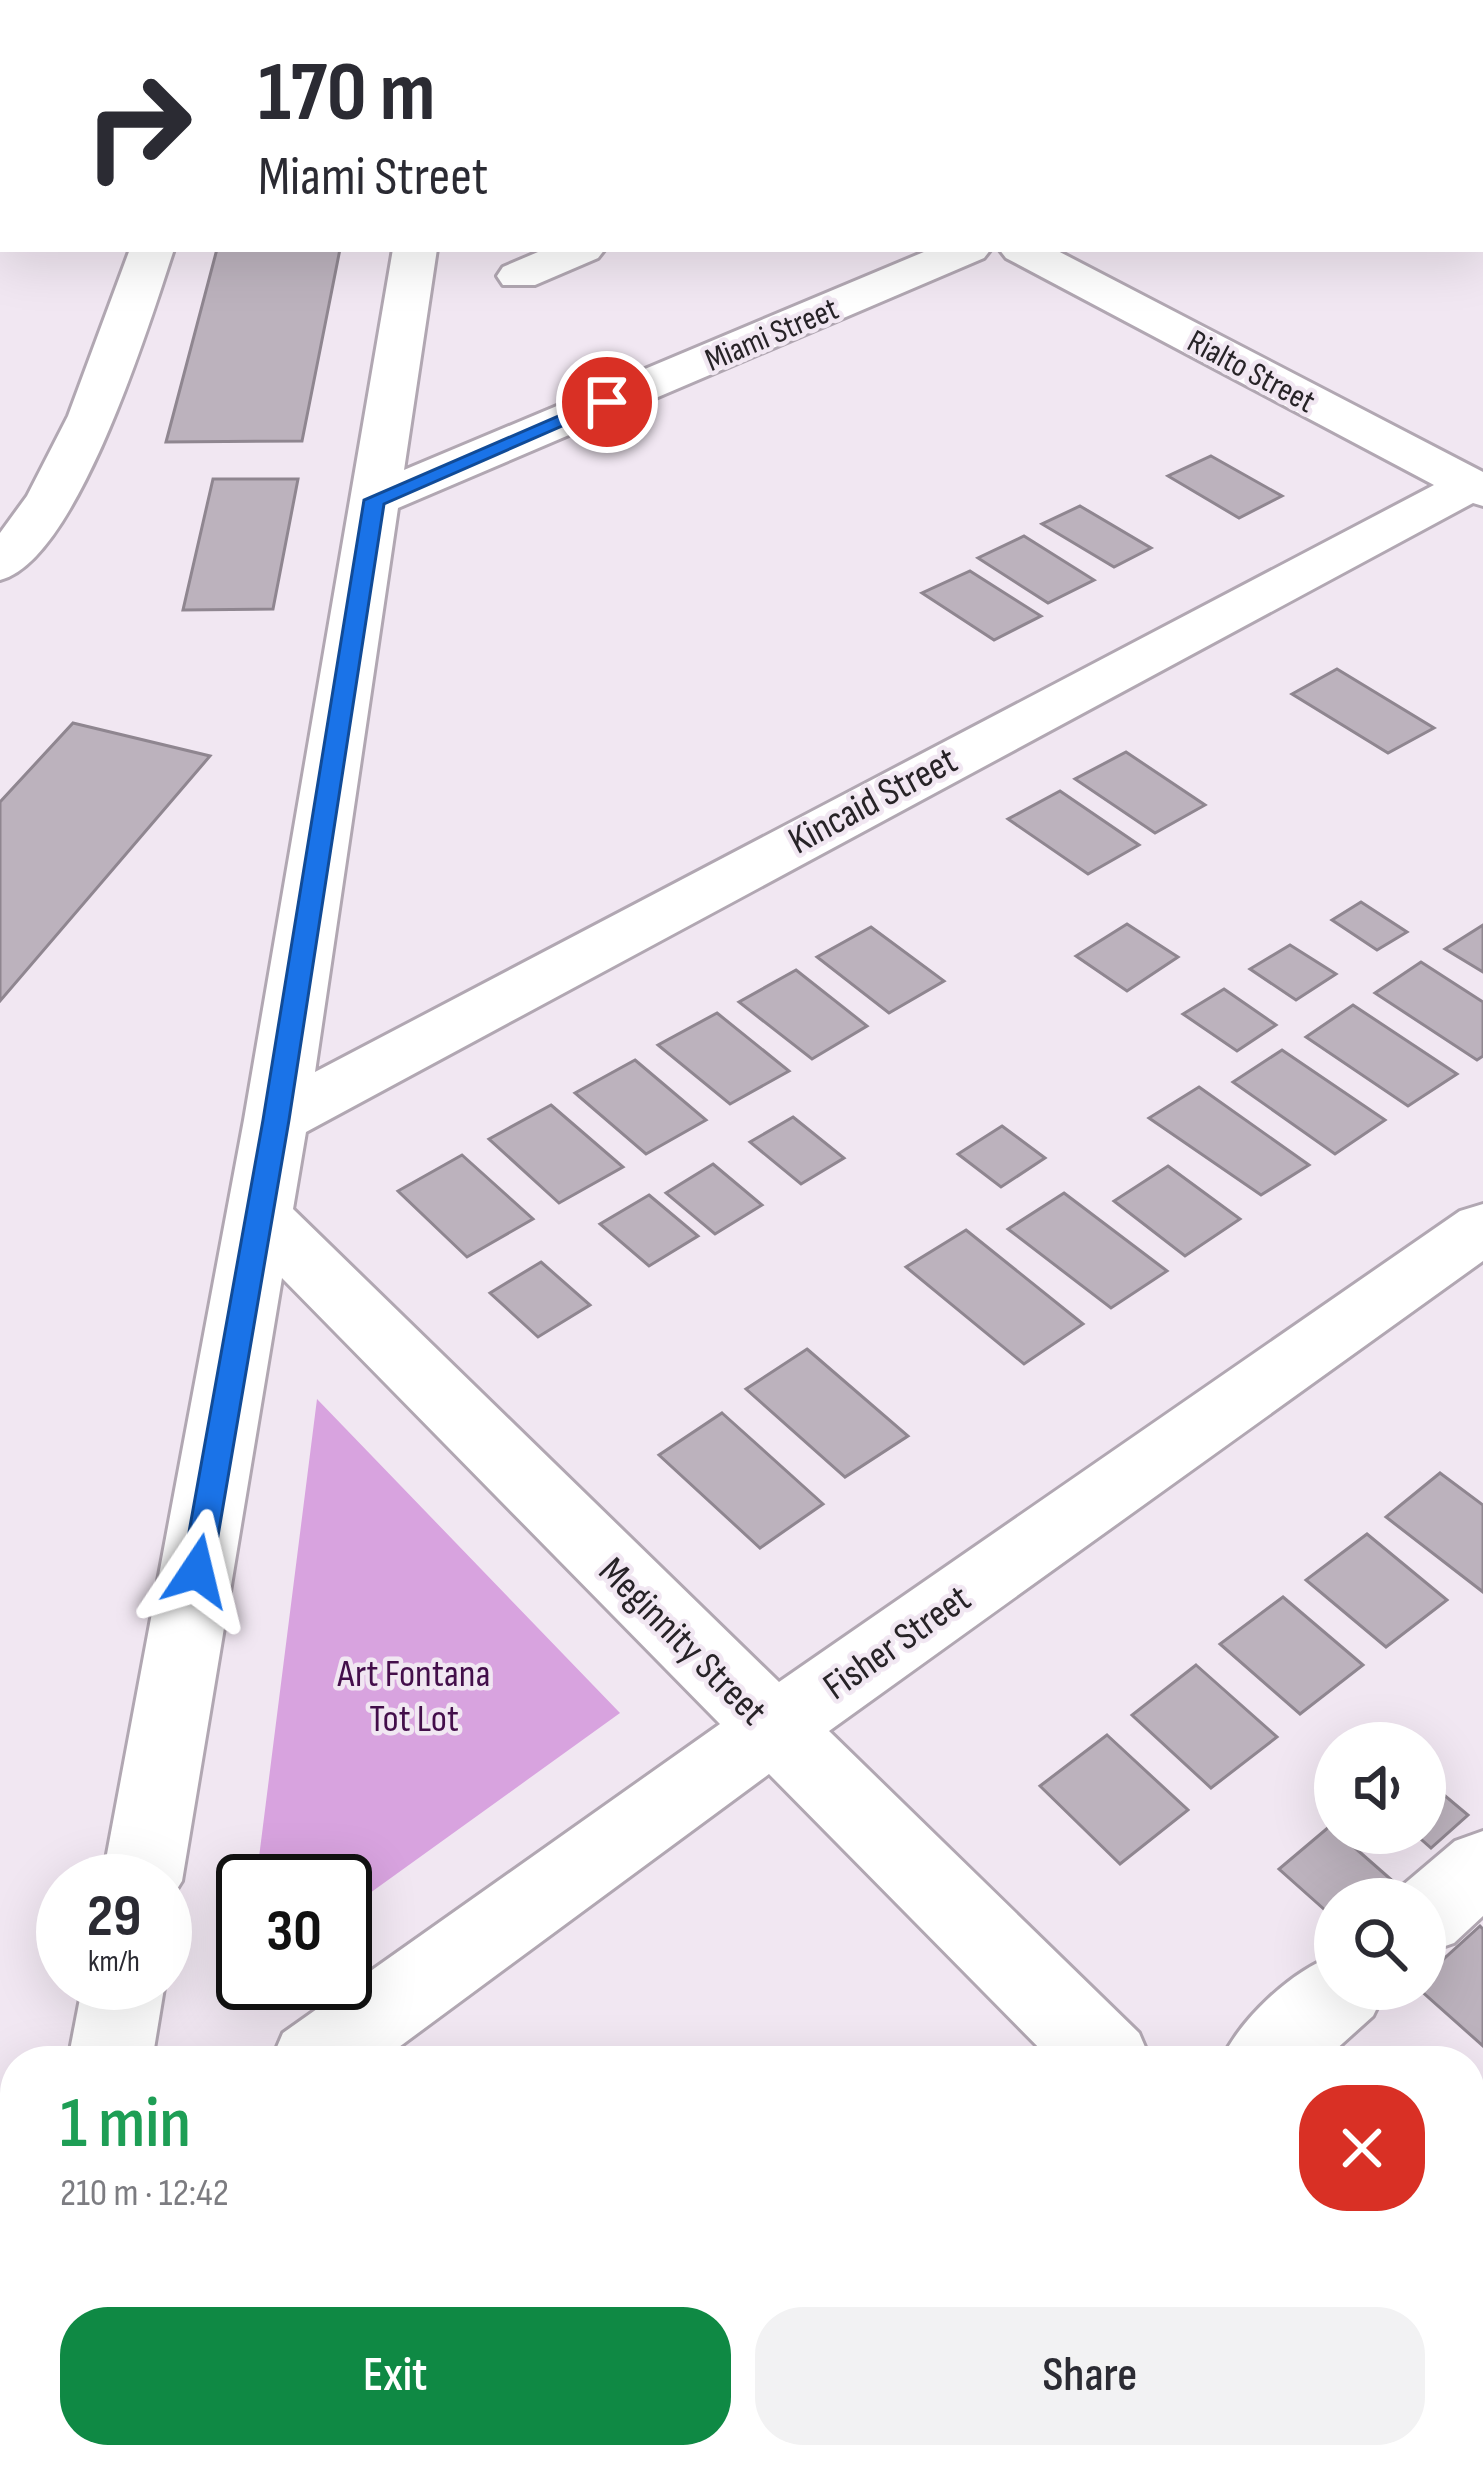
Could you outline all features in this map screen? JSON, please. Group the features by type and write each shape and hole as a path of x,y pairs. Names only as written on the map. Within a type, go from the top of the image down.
{"street":[{"path":"0,565 37,526 117,355 151,252"},
{"path":"147,1854 260,1216 415,252"},
{"path":"519,276 576,252"},
{"name":"Miami Street","path":"375,500 962,252"},
{"name":"Rialto Street","path":"1027,252 1477,488"},
{"name":"Kincaid Street","path":"276,1120 1477,488"},
{"name":"Meginnity Street","path":"260,1216 1094,2046"},
{"name":"Fisher Street","path":"334,2046 772,1729 1483,1228"},
{"path":"1446,1899 1483,1866"},
{"path":"113,2046 119,2010"},
{"path":"1280,2046 1320,2010"}],"green space":[{"name":"Art Fontana Tot Lot","path":"317,1399 620,1713 372,1892 372,1854 259,1854"}],"building":[{"path":"216,252 339,252 302,441 166,442"},
{"path":"1211,456 1282,496 1239,518 1168,476"},
{"path":"213,479 298,479 273,609 183,610"},
{"path":"1080,506 1151,548 1114,567 1042,524"},
{"path":"1024,536 1094,580 1048,603 978,558"},
{"path":"970,571 1041,616 994,640 922,593"},
{"path":"1337,669 1434,728 1388,753 1292,694"},
{"path":"73,723 210,756 0,1001 0,802"},
{"path":"1126,752 1205,805 1155,833 1075,779"},
{"path":"1060,791 1139,845 1088,874 1008,819"},
{"path":"1361,902 1407,932 1377,950 1332,920"},
{"path":"1127,924 1178,957 1127,991 1076,956"},
{"path":"1483,925 1483,972 1445,949"},
{"path":"871,927 944,981 889,1013 817,957"},
{"path":"1290,945 1336,974 1296,1000 1250,969"},
{"path":"1421,962 1483,1002 1483,1056 1477,1060 1375,993"},
{"path":"796,970 867,1026 812,1059 739,1002"},
{"path":"1224,989 1276,1025 1237,1051 1183,1014"},
{"path":"1353,1005 1457,1074 1408,1106 1306,1037"},
{"path":"717,1013 789,1071 730,1104 658,1045"},
{"path":"1282,1050 1385,1120 1335,1154 1233,1082"},
{"path":"635,1060 706,1120 646,1154 575,1093"},
{"path":"1199,1087 1309,1165 1261,1195 1149,1118"},
{"path":"551,1105 623,1167 559,1203 489,1139"},
{"path":"793,1117 844,1158 801,1184 750,1142"},
{"path":"1002,1126 1045,1158 1001,1187 958,1154"},
{"path":"462,1155 533,1219 467,1257 398,1191"},
{"path":"713,1164 762,1205 715,1234 666,1193"},
{"path":"1168,1166 1240,1219 1185,1256 1114,1201"},
{"path":"1064,1193 1167,1271 1111,1308 1008,1229"},
{"path":"649,1195 698,1236 649,1266 600,1224"},
{"path":"966,1230 1083,1324 1024,1364 906,1267"},
{"path":"541,1262 590,1305 538,1337 490,1293"},
{"path":"807,1349 908,1436 845,1477 746,1389"},
{"path":"722,1413 823,1504 760,1548 659,1455"},
{"path":"1440,1473 1483,1505 1483,1592 1386,1517"},
{"path":"1367,1534 1447,1600 1386,1647 1306,1580"},
{"path":"1283,1597 1363,1665 1300,1714 1220,1644"},
{"path":"1196,1665 1277,1737 1211,1788 1132,1715"},
{"path":"1107,1735 1188,1810 1120,1864 1040,1786"},
{"path":"1446,1797 1468,1815 1446,1835"},
{"path":"1314,1839 1314,1854 1362,1854 1389,1878 1314,1878 1314,1900 1279,1869"},
{"path":"1480,1926 1483,1929 1483,2046 1443,2010 1446,1957"}],"route":[{"path":"197,1571 276,1120 375,500 607,402"}]}
